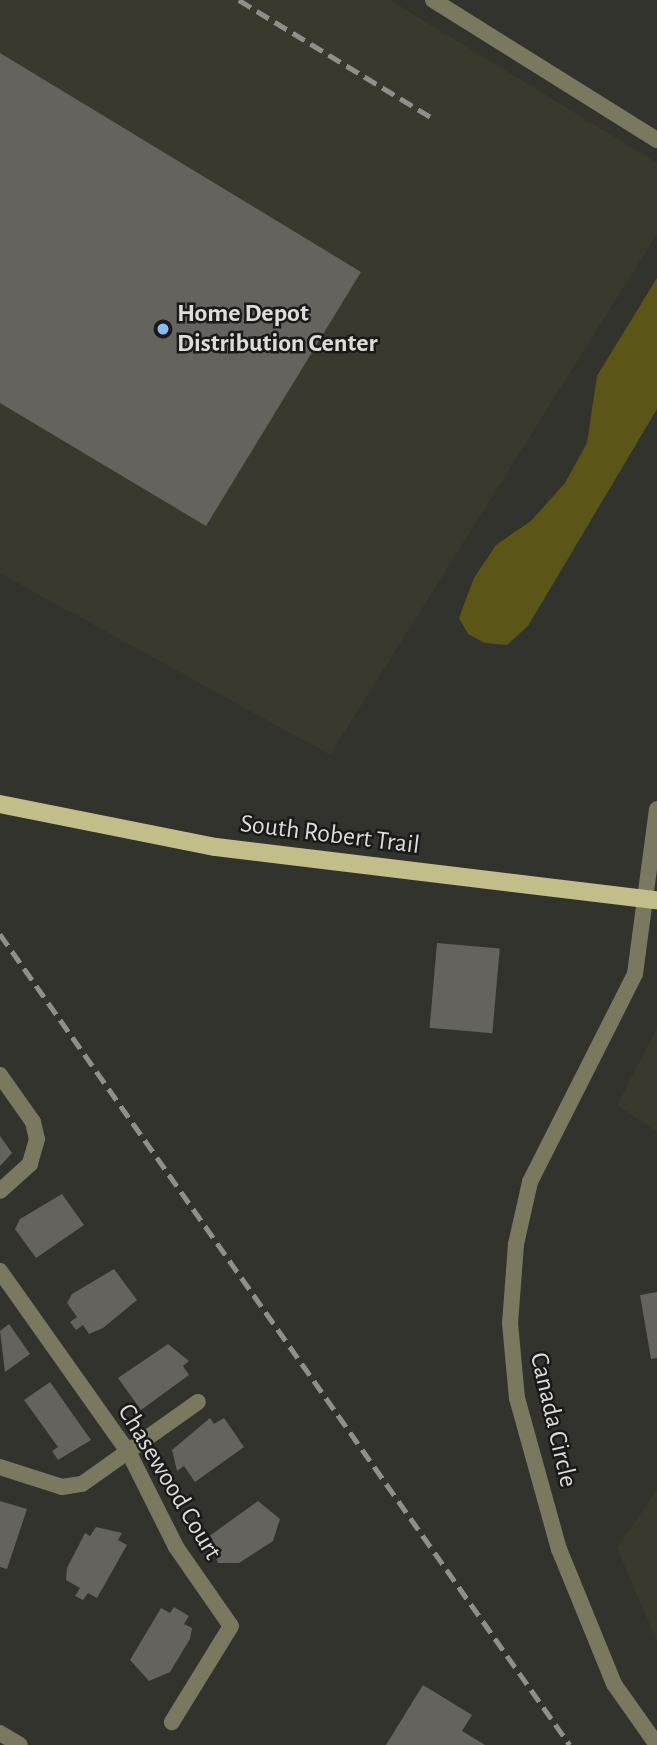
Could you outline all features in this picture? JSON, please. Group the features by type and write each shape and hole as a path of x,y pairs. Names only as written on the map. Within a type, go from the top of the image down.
{"main road":[{"name":"South Robert Trail","path":"0,804 216,848 652,899"}],"street":[{"path":"433,0 657,140"},
{"name":"Canada Circle","path":"657,809 652,899 624,1001 530,1182 516,1244 510,1342 517,1398 563,1561 614,1684 657,1745"},
{"path":"0,1074 33,1122 34,1156 0,1191"},
{"name":"Chasewood Court","path":"0,1271 129,1453 176,1548 231,1626 172,1722"},
{"path":"0,1467 72,1486 129,1453 198,1402"},
{"path":"0,1733 20,1745"}],"shaded area":[{"path":"0,0 390,0 657,163 657,234 330,755 0,573"},
{"path":"657,278 657,409 528,626 507,645 485,643 468,634 459,618 474,578 496,545 531,521 565,483 587,443 597,376"},
{"path":"657,1028 657,1132 617,1105"},
{"path":"657,1490 657,1642 617,1548"}],"building":[{"name":"Home Depot Distribution Center","path":"0,53 361,272 206,526 0,403"},
{"path":"437,943 500,948 492,1033 430,1028"},
{"path":"0,1136 12,1153 0,1166"},
{"path":"62,1194 84,1225 36,1258 15,1229 20,1219"},
{"path":"114,1269 137,1300 103,1328 89,1334 83,1325 76,1330 70,1322 77,1317 67,1303 72,1294"},
{"path":"657,1292 657,1358 651,1359 640,1295"},
{"path":"9,1324 30,1354 5,1372 0,1331"},
{"path":"168,1344 189,1361 183,1366 189,1375 141,1410 118,1378"},
{"path":"50,1382 91,1440 58,1460 52,1451 58,1447 24,1400"},
{"path":"210,1418 214,1424 224,1418 244,1447 195,1482 184,1466 177,1471 172,1450"},
{"path":"0,1501 27,1509 7,1569 0,1567"},
{"path":"258,1501 280,1519 273,1541 239,1563 218,1563 208,1537"},
{"path":"96,1527 122,1533 118,1540 127,1545 97,1598 88,1593 83,1600 75,1596 80,1588 66,1580 67,1568 85,1533 90,1536"},
{"path":"174,1607 189,1616 184,1624 192,1628 190,1639 170,1672 149,1681 130,1660 161,1608 170,1613"},
{"path":"423,1685 472,1715 462,1731 485,1745 386,1745"}],"railway":[{"path":"239,0 431,117"},
{"path":"0,934 570,1745"}],"place":[{"name":"Home Depot Distribution Center","path":"163,329"}]}
